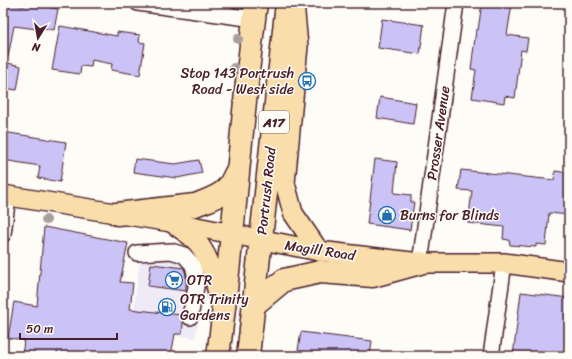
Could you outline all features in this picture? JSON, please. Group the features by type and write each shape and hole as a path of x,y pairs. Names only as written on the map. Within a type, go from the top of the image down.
{"highway":[{"name":"Portrush Road","path":"248,356 287,3"},
{"name":"Portrush Road","path":"218,356 255,11"},
{"path":"117,214 204,202 218,195 227,188 237,170"},
{"path":"254,305 284,280 320,272 373,276 420,263"}],"main road":[{"path":"294,3 298,46 285,183 293,213 319,251"},
{"name":"Magill Road","path":"6,196 172,222 319,251 420,263 504,263 569,272"},
{"path":"172,222 189,234 200,246 211,266 223,314"}],"street":[{"path":"138,3 255,11"},
{"name":"Prosser Avenue","path":"420,263 456,3"},
{"path":"3,234 6,196"},
{"path":"136,253 171,251 184,255 193,265 196,287 190,317"},
{"path":"491,356 504,263"}],"shaded area":[{"name":"OTR Trinity Gardens","path":"142,243 191,252 201,270 205,285 195,338 131,330"}],"building":[{"path":"3,3 24,6 25,3 58,9 54,30 37,27 37,29 14,26 8,57 3,57"},
{"path":"482,3 512,4 507,35 528,38 526,51 521,50 515,98 505,96 504,103 472,98 476,70 471,69 476,30 478,30"},
{"path":"382,19 424,25 420,54 378,48"},
{"path":"60,26 117,36 117,32 140,35 139,42 145,43 140,75 111,70 112,64 92,60 91,67 81,66 80,74 52,70"},
{"path":"3,62 21,66 17,90 3,88"},
{"path":"380,97 416,103 413,124 377,118"},
{"path":"3,132 66,142 60,182 38,178 40,166 3,160"},
{"path":"135,159 175,164 199,160 202,173 177,178 133,172"},
{"path":"375,159 397,162 394,193 411,195 411,202 414,202 410,230 367,224"},
{"path":"461,170 554,180 555,171 569,173 569,215 549,213 546,245 536,244 536,247 510,245 509,240 503,239 504,227 468,223 472,191 458,190"},
{"path":"44,227 128,243 120,282 133,283 130,309 181,315 183,323 182,334 175,334 171,356 22,356 24,340 8,338 14,302 37,306"},
{"name":"OTR","path":"151,264 184,268 186,275 186,291 148,286"},
{"path":"521,292 569,298 569,356 513,356"},
{"path":"301,332 372,341 370,356 297,356"}],"place":[{"name":"Stop 143 Portrush Road - West side","path":"307,81"},
{"name":"Burns for Blinds","path":"387,215"},
{"name":"OTR","path":"174,280"},
{"name":"OTR Trinity Gardens","path":"167,307"}]}
